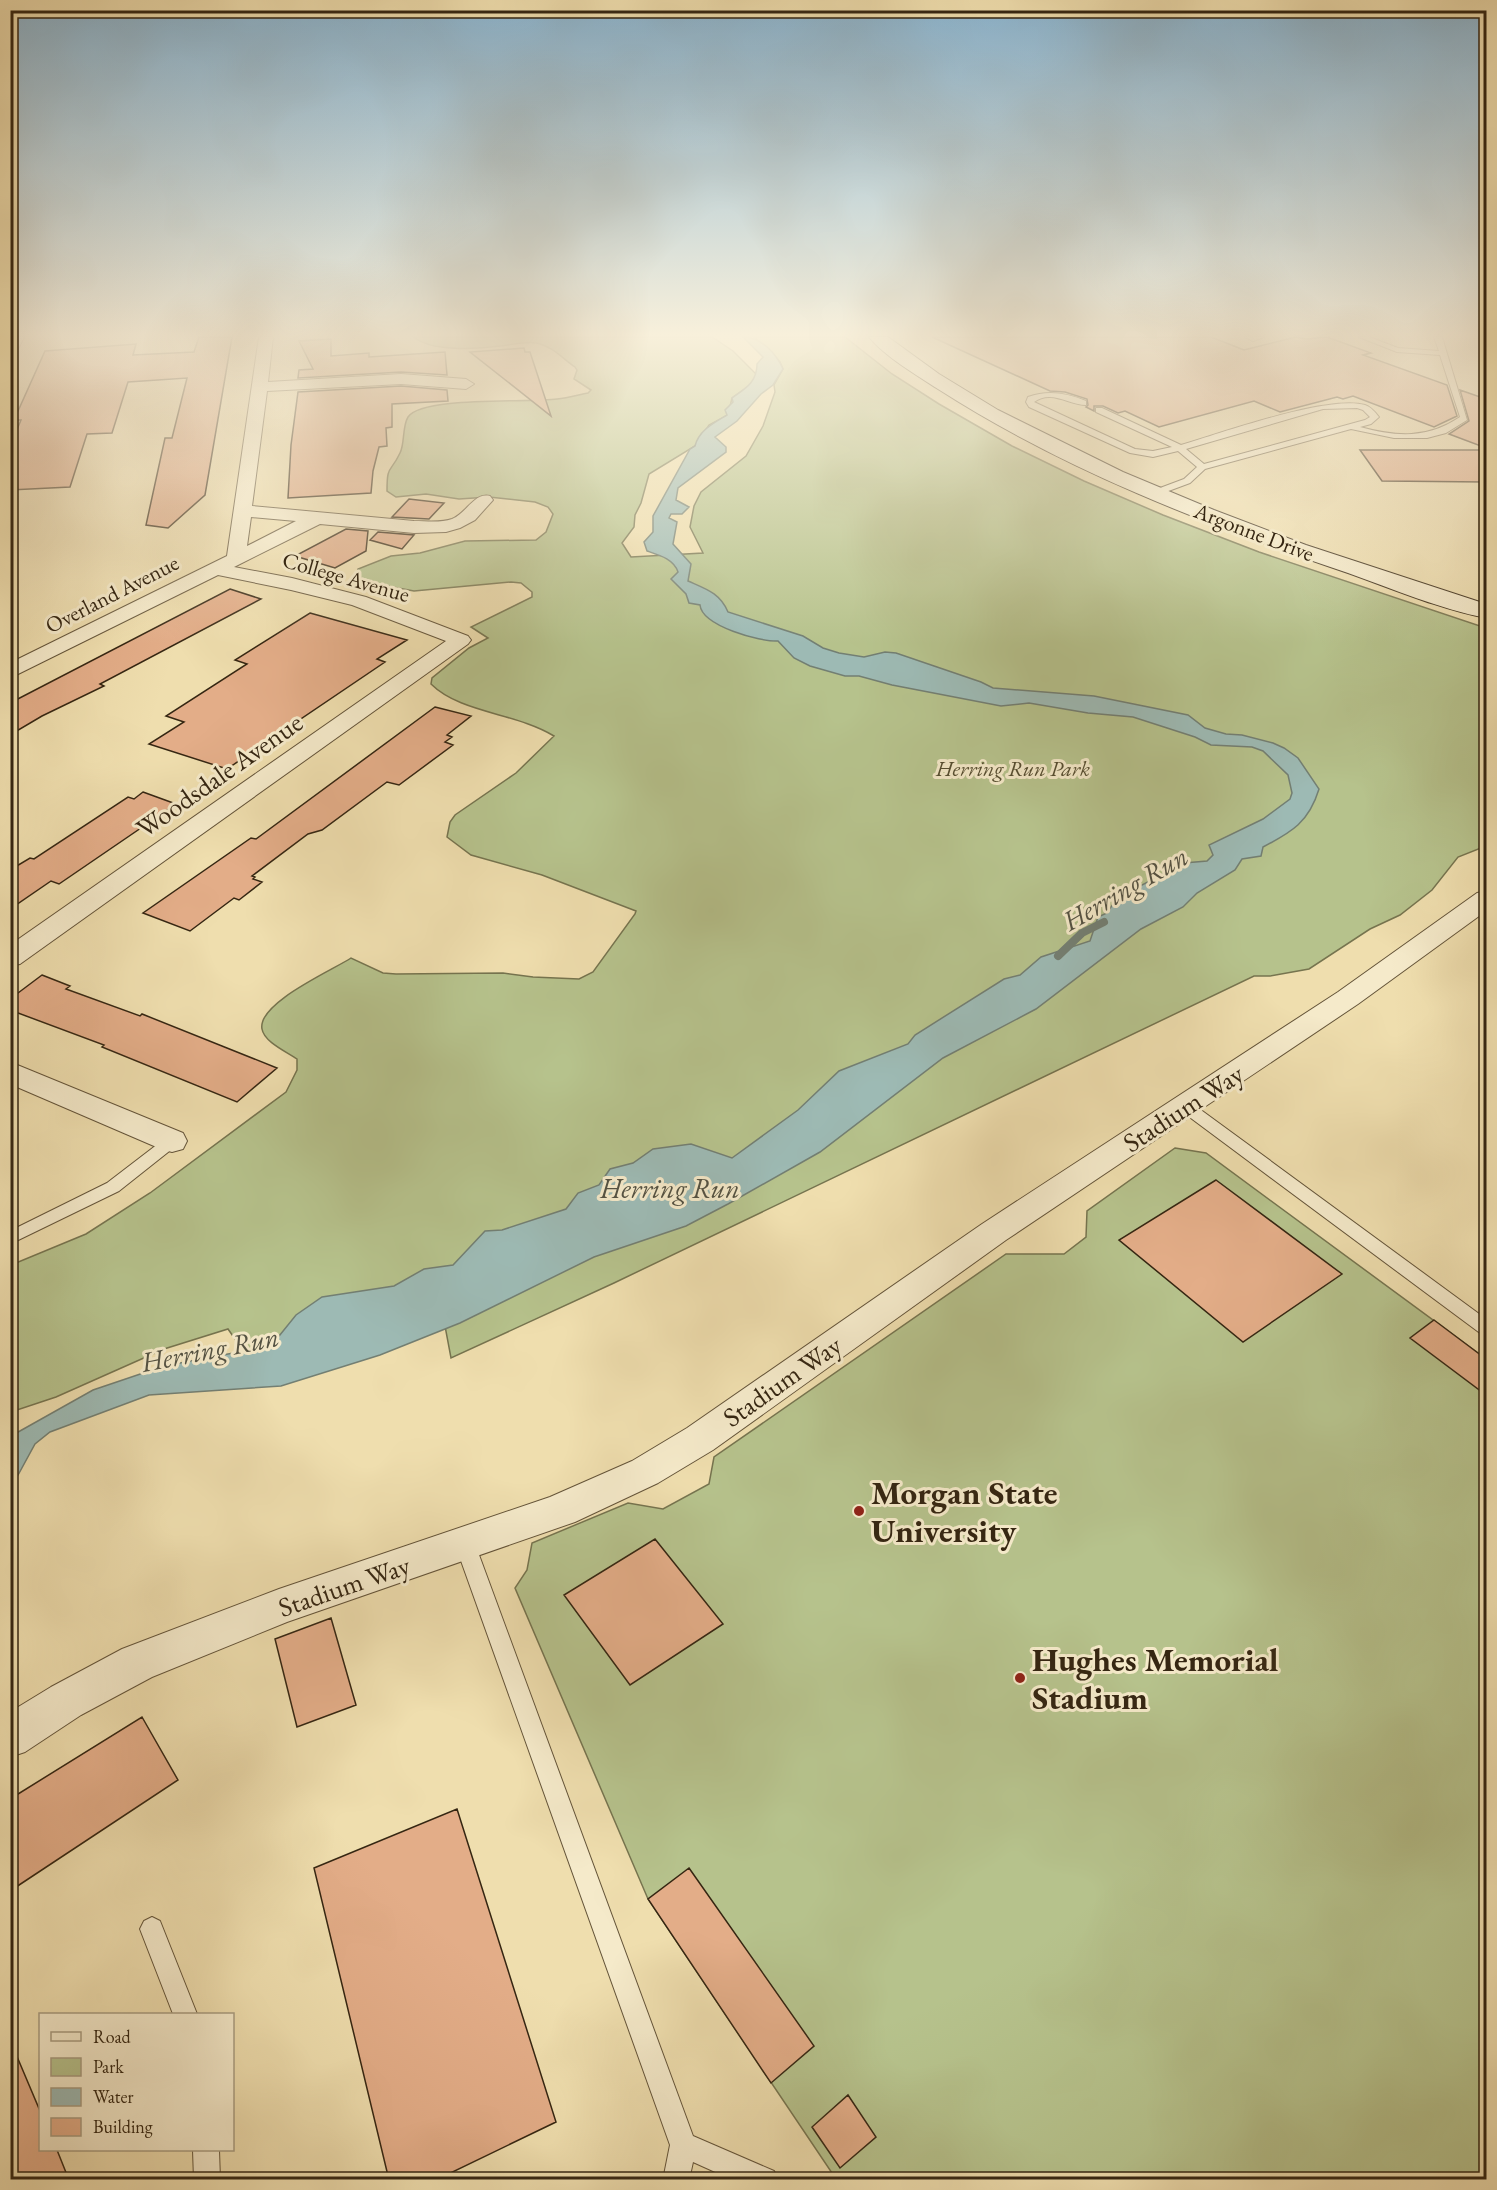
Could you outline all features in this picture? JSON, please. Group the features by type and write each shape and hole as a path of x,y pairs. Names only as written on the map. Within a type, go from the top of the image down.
{"main road":[{"name":"Argonne Drive","path":"1044,439 1155,493 1290,548 1486,611"}],"street":[{"path":"236,559 253,439"},
{"path":"243,511 414,526 442,526 457,524 472,515 484,500"},
{"name":"Overland Avenue","path":"10,672 317,518"},
{"name":"College Avenue","path":"215,569 292,584 359,601 461,640"},
{"name":"Woodsdale Avenue","path":"10,958 461,640"},
{"name":"Stadium Way","path":"10,1737 66,1701 137,1663 279,1607 561,1510 645,1473 682,1450 994,1232 1348,998 1486,899"},
{"path":"10,1072 172,1141"}],"lane":[{"path":"1107,439 1133,451 1153,454 1211,439"},
{"path":"1161,439 1180,448 1202,467"},
{"path":"1155,493 1190,481 1202,467 1306,439"},
{"path":"1185,1106 1486,1328"},
{"path":"10,1238 113,1187 172,1141"},
{"path":"465,1544 683,2145 676,2180"},
{"path":"153,1929 185,2013"},
{"path":"683,2145 765,2180"},
{"path":"206,2151 207,2180"}],"green space":[{"name":"Herring Run Park","path":"403,439 700,439 695,446 649,474 641,503 635,515 634,527 622,543 631,557 703,553 690,527 694,506 701,492 746,456 756,439 1000,439 1084,481 1163,515 1259,552 1486,628 1486,846 1458,857 1432,890 1400,915 1370,929 1309,969 1270,976 1254,976 614,1283 451,1358 442,1310 258,1372 228,1329 164,1349 56,1397 11,1412 11,1265 86,1234 150,1193 286,1092 297,1070 297,1059 271,1042 262,1029 264,1019 283,998 351,958 383,973 503,973 579,979 593,972 635,914 636,911 542,875 471,855 447,837 450,822 455,815 516,773 554,736 523,722 457,701 443,694 431,684 432,678 469,648 488,638 471,627 532,597 532,592 521,583 511,582 414,591 366,582 357,574 358,569 391,556 420,553 465,541 536,540 546,532 553,514 548,507 535,502 489,497 459,499 426,494 396,497 387,491 388,473 402,449"},
{"name":"Hughes Memorial Stadium","path":"1175,1148 1206,1153 1486,1359 1486,2179 836,2179 648,1899 515,1588 527,1570 532,1543 628,1503 663,1509 709,1484 714,1457 1006,1254 1064,1254 1086,1237 1087,1211"}],"water":[{"name":"Herring Run","path":"717,439 726,447 726,452 678,488 676,500 689,507 682,514 671,514 669,518 677,522 673,544 691,564 688,581 717,596 728,612 803,636 823,648 839,653 864,657 885,652 896,653 993,688 1094,696 1188,715 1205,728 1273,743 1298,758 1319,789 1310,810 1291,831 1263,847 1261,856 1242,859 1235,870 1197,893 1183,907 1141,929 1036,1009 943,1058 820,1152 686,1226 594,1257 460,1323 380,1355 281,1386 149,1395 50,1432 35,1444 11,1488 11,1436 93,1390 164,1366 271,1346 296,1315 322,1297 394,1286 424,1269 453,1265 485,1231 502,1230 566,1209 578,1193 599,1185 610,1169 633,1163 653,1149 691,1144 732,1158 798,1110 839,1071 908,1044 915,1035 1004,979 1020,975 1041,957 1090,941 1098,917 1107,913 1117,898 1184,863 1207,861 1213,855 1209,845 1263,819 1290,799 1292,793 1288,775 1263,751 1252,747 1211,745 1195,737 1133,717 1088,713 1029,703 1001,706 892,685 859,676 845,676 810,666 794,658 778,641 746,636 710,620 703,613 700,605 689,603 686,594 671,579 678,572 673,564 666,558 647,551 644,542 653,532 653,516 697,440"}],"building":[{"path":"13,439 85,439 70,487 10,490 10,446"},
{"path":"165,439 215,439 205,495 168,528 146,525"},
{"path":"292,439 387,439 387,446 379,447 371,493 288,498"},
{"path":"1463,439 1486,439 1486,448"},
{"path":"1360,450 1486,450 1486,482 1382,481"},
{"path":"409,499 444,503 429,519 392,517"},
{"path":"346,529 368,531 366,551 335,568 295,556"},
{"path":"378,532 414,535 402,549 370,540"},
{"path":"230,589 261,599 100,684 104,686 42,716 10,735 10,703"},
{"path":"310,613 407,640 377,659 385,662 227,769 149,744 184,722 166,716 247,664 235,660"},
{"path":"435,707 471,716 447,735 452,737 445,742 453,745 399,785 387,782 322,830 308,834 252,876 255,877 253,879 262,882 239,900 234,898 190,931 143,913 251,838 256,839"},
{"path":"143,792 176,804 59,884 51,881 10,909 10,870 30,858 34,859 128,797 134,799"},
{"path":"42,975 70,986 66,989 140,1016 142,1014 277,1068 237,1102 102,1047 104,1045 10,1010 10,999"},
{"path":"1216,1180 1342,1274 1243,1342 1119,1240"},
{"path":"1434,1320 1486,1359 1486,1395 1410,1338"},
{"path":"655,1539 723,1624 630,1685 564,1595"},
{"path":"331,1618 356,1705 297,1727 275,1639"},
{"path":"142,1717 178,1780 10,1891 10,1799"},
{"path":"457,1809 556,2122 436,2180 389,2180 314,1868"},
{"path":"689,1868 814,2046 771,2083 648,1899"},
{"path":"10,2040 39,2109 39,2151 57,2151 69,2180 10,2180"},
{"path":"848,2095 876,2137 840,2168 812,2127"}],"waterway":[{"name":"Herring Run","path":"1058,956 1082,933 1104,922"}],"place":[{"name":"Morgan State University","path":"859,1511"},
{"name":"Hughes Memorial Stadium","path":"1020,1678"}]}
